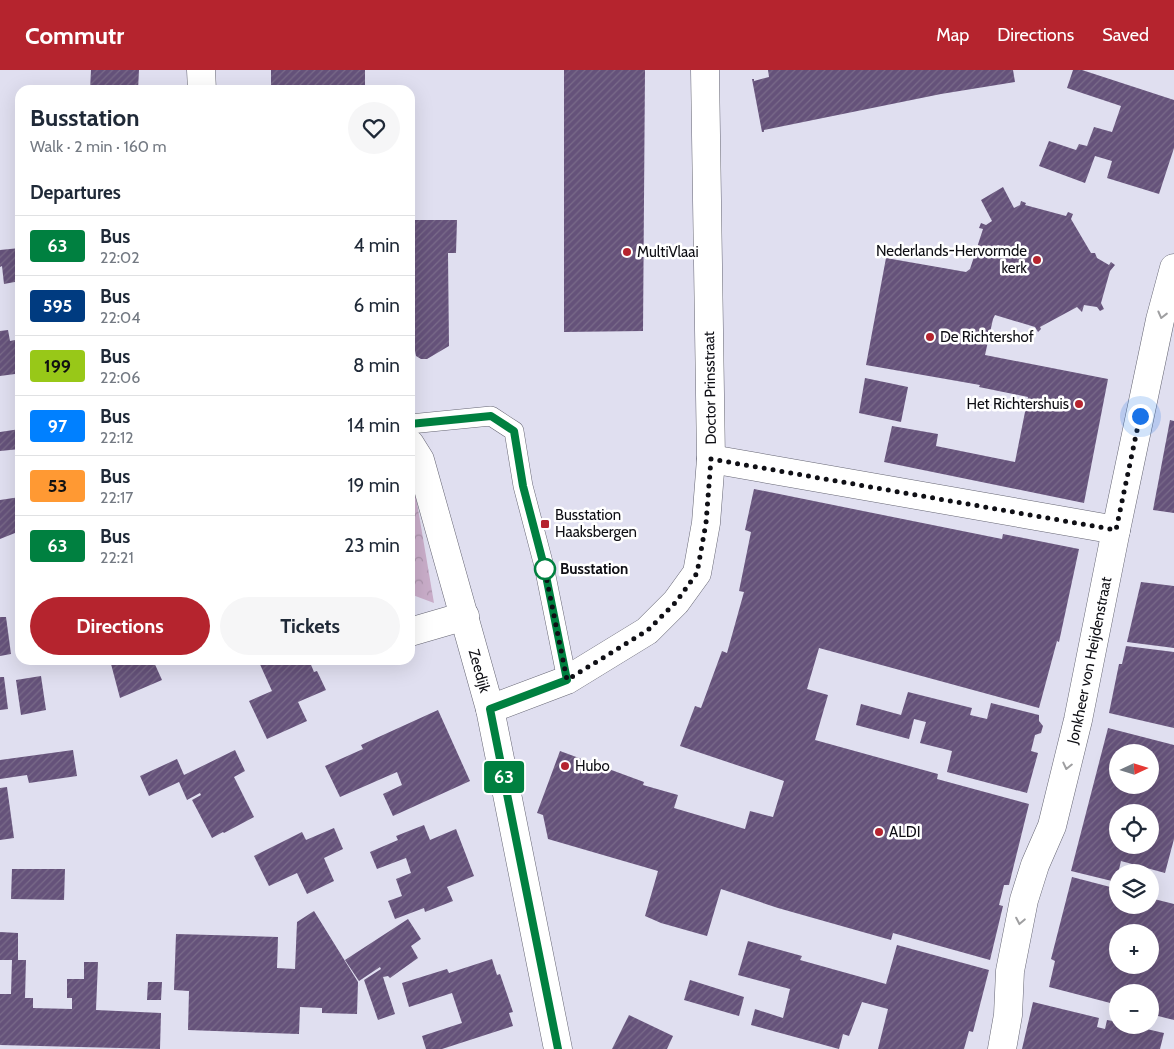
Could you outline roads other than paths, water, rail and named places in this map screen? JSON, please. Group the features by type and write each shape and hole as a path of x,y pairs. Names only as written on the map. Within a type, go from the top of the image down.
{"street":[{"path":"201,70 202,85"},
{"name":"Doctor Prinsstraat","path":"490,709 567,680 648,630 676,602 697,573 706,523 711,459 705,70"},
{"name":"Jonkheer von Heijdenstraat","path":"1002,1049 1008,1015 1010,971 1024,900 1035,866 1052,826 1078,720 1160,320 1174,268"},
{"name":"Zeedijk","path":"415,452 420,460 490,709 558,1049"},
{"path":"711,459 1116,530"},
{"path":"415,631 464,616"}],"lane":[{"path":"415,424 491,416 514,431 523,486 544,566 567,680"}],"place":[{"name":"MultiVlaai","path":"627,252"},
{"name":"Nederlands-Hervormde kerk","path":"1037,260"},
{"name":"De Richtershof","path":"930,337"},
{"name":"Het Richtershuis","path":"1079,404"},
{"name":"Busstation Haaksbergen","path":"545,524"},
{"name":"Busstation","path":"545,569"},
{"name":"Hubo","path":"565,766"},
{"name":"ALDI","path":"879,832"}]}
